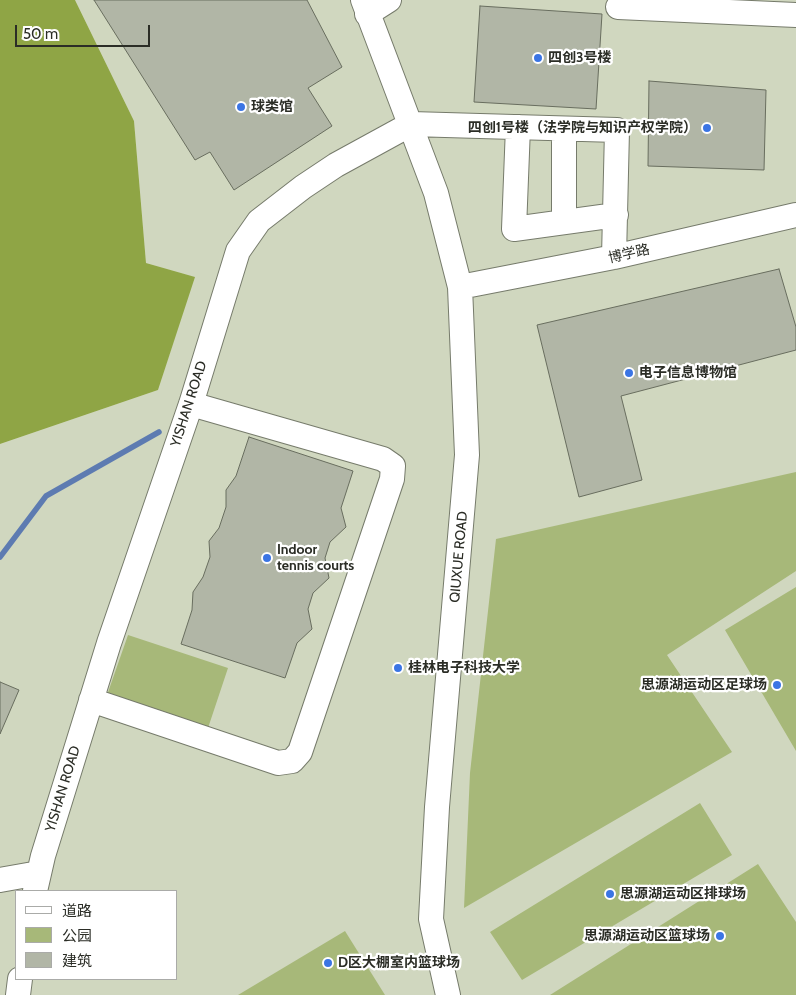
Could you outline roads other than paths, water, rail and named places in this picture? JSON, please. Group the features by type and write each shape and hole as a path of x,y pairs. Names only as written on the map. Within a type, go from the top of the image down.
{"street":[{"path":"390,0 365,7 411,124 617,130 614,257"},
{"path":"618,7 796,15"},
{"name":"QIUXUE ROAD","path":"411,124 436,193 460,287 467,455 437,808 431,920 448,995"},
{"name":"YISHAN ROAD","path":"37,882 91,700 191,404 232,266 246,237 259,221 303,187 336,165 411,124"},
{"path":"518,127 514,229 616,215"},
{"path":"564,129 564,222"},
{"name":"博学路","path":"460,287 614,257 796,215"},
{"path":"91,700 278,763 292,761 300,752 392,479 393,467 386,460 191,404"},
{"path":"0,880 37,882"},
{"path":"18,995 20,980"}],"waterway":[{"path":"0,557 46,496 159,432"}],"place":[{"name":"四创3号楼","path":"538,58"},
{"name":"球类馆","path":"241,107"},
{"name":"四创1号楼（法学院与知识产权学院）","path":"707,128"},
{"name":"电子信息博物馆","path":"629,373"},
{"name":"Indoor tennis courts","path":"267,558"},
{"name":"桂林电子科技大学","path":"398,668"},
{"name":"思源湖运动区足球场","path":"777,685"},
{"name":"思源湖运动区排球场","path":"610,894"},
{"name":"思源湖运动区篮球场","path":"720,936"},
{"name":"D区大棚室内篮球场","path":"328,963"}]}
